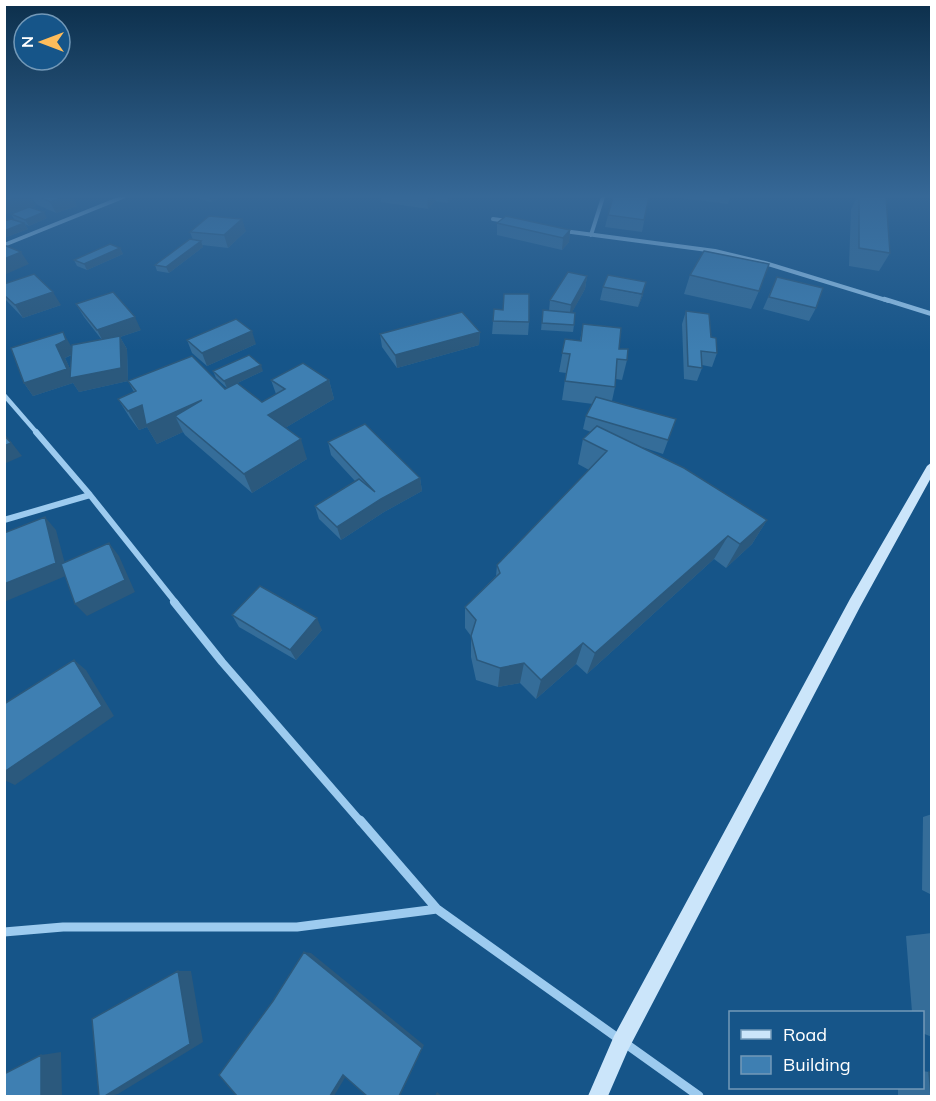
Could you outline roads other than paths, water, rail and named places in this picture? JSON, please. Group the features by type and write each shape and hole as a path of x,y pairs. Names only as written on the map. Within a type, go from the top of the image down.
{"main road":[{"path":"598,1096 621,1043 855,603 932,466"}],"street":[{"path":"695,248 755,260 932,314"},
{"path":"4,395 90,495 222,662 437,909 621,1043 699,1096"},
{"path":"4,520 90,495"},
{"path":"4,932 63,927 297,927 437,909"}]}
